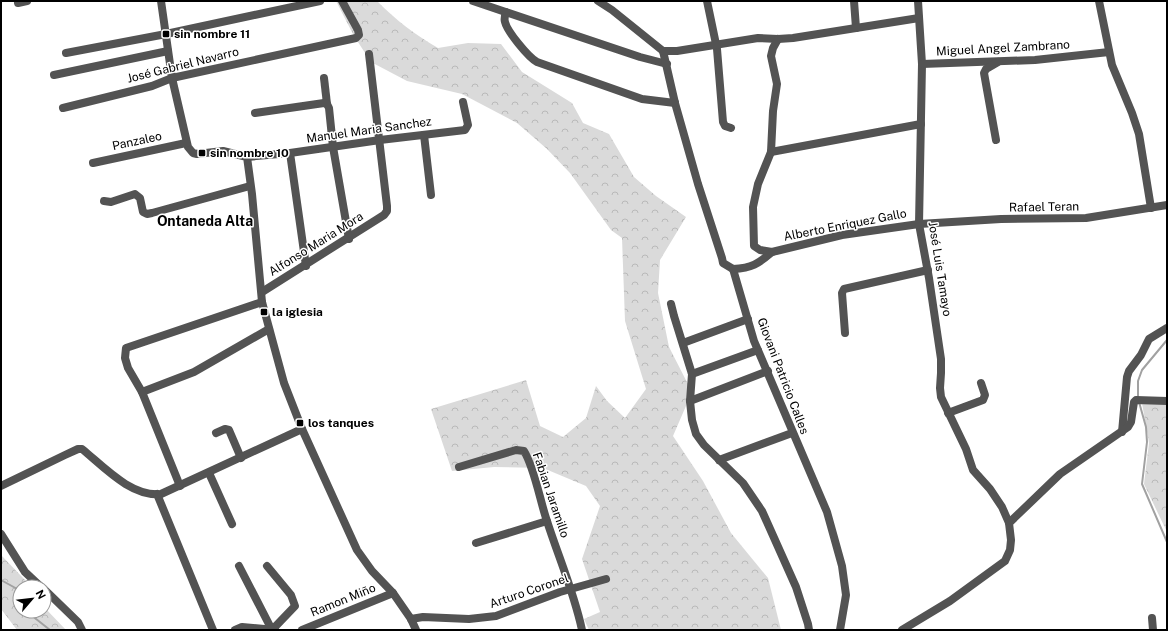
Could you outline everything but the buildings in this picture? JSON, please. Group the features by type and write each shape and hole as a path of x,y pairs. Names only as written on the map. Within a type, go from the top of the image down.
{"street":[{"path":"18,3 27,1"},
{"path":"161,1 172,78 186,143"},
{"path":"66,52 166,34 320,1"},
{"name":"José Gabriel Navarro","path":"63,108 152,86 172,78 356,38 359,35 358,30 342,1"},
{"path":"473,1 640,57 667,64"},
{"path":"598,1 612,10 663,51 677,51 716,45 735,40 758,38 794,38 919,18"},
{"path":"707,1 717,49 723,122 725,126 732,128"},
{"path":"854,1 856,28"},
{"name":"José Luis Tamayo","path":"902,630 950,601 1005,561 1010,550 1011,540 1008,523 1002,508 990,489 974,470 966,448 944,406 940,392 941,359 920,224 922,64 918,1"},
{"path":"1099,1 1114,72 1132,113 1139,134 1151,208"},
{"path":"506,12 505,22 510,31 528,55 537,62 642,99 675,103"},
{"path":"758,264 754,246 753,207 758,184 771,152 773,111 777,84 771,56 778,39"},
{"path":"54,75 168,51"},
{"name":"Giovani Patricio Calles","path":"663,51 675,103 698,184 723,262 733,269 754,341 827,512 842,566 846,595 840,630"},
{"name":"Miguel Angel Zambrano","path":"922,64 1035,60 1109,52"},
{"path":"369,54 380,140"},
{"path":"996,140 984,73 998,62"},
{"path":"324,78 325,104 329,108 333,147 349,239"},
{"name":"Manuel Maria Sanchez","path":"186,143 190,150 197,154 224,151 247,157 290,153 466,129 468,125 463,102"},
{"path":"254,113 325,104"},
{"path":"771,152 921,124"},
{"path":"424,135 431,195"},
{"name":"Alfonso Maria Mora","path":"262,292 349,239 384,215 388,206 380,140"},
{"name":"Panzaleo","path":"93,163 186,143"},
{"path":"290,153 306,266"},
{"path":"247,157 262,302 284,383 302,429 357,550 372,572 393,593 411,619 416,630"},
{"path":"104,201 111,202 135,194 140,198 143,212 147,214 250,186"},
{"name":"Rafael Teran","path":"920,224 1001,219 1086,218 1167,205"},
{"name":"Alberto Enriquez Gallo","path":"733,269 748,268 758,264 772,252 842,235 920,224"},
{"path":"754,246 760,250 772,252"},
{"path":"845,333 842,293 844,288 928,270"},
{"path":"180,486 142,392 128,368 125,358 126,348 262,302"},
{"path":"672,304 674,316 692,374 690,401 692,420 696,434 704,445 743,483 762,512 796,587 809,630"},
{"path":"683,343 748,319"},
{"path":"1122,432 1127,377 1129,371 1141,355 1149,339 1167,328"},
{"path":"142,392 194,372 269,329"},
{"path":"692,374 758,350"},
{"path":"690,401 768,371"},
{"path":"948,413 983,400 985,395 980,384"},
{"path":"1008,523 1060,474 1130,425 1134,402 1136,400 1167,401"},
{"path":"216,433 225,429 229,430 241,458"},
{"path":"1,486 78,449 82,449 131,487 150,494 157,494 209,473 302,429"},
{"path":"719,460 792,432"},
{"name":"Fabian Jaramillo","path":"459,467 516,450 524,451 532,470 547,521 571,588 582,630"},
{"path":"209,473 232,524"},
{"path":"157,494 213,630"},
{"path":"476,543 547,521"},
{"path":"1,534 25,572 32,579"},
{"path":"239,566 272,630"},
{"path":"267,566 291,595 294,606 272,630"},
{"name":"Arturo Coronel","path":"411,619 423,617 469,619 496,616 571,588 606,578"},
{"name":"Ramon Miño","path":"302,630 393,593"},
{"path":"52,597 78,622 82,630"},
{"path":"235,630 242,627 280,630"}],"green space":[{"path":"336,1 377,1 406,27 438,48 468,43 501,44 522,72 572,103 583,123 609,134 634,177 656,196 686,217 660,260 658,293 669,347 692,392 673,436 703,481 731,533 768,578 781,630 589,630 584,619 600,612 582,559 600,506 586,486 543,468 494,467 452,471 431,409 526,380 540,426 563,437 586,418 596,386 607,401 625,418 646,389 625,321 622,238 611,230 570,173 547,149 517,123 462,94 407,81 371,62 354,36"},
{"path":"1142,403 1167,403 1167,532 1144,484 1149,443"},
{"path":"1,555 24,579 12,579 12,619 52,619 52,615 66,630 17,630 1,609"}],"waterway":[{"path":"1138,397 1138,381 1142,370 1167,340"},
{"path":"1139,402 1146,427 1147,442 1142,484 1167,542"},
{"path":"1,580 12,586"},
{"path":"36,619 50,630"}],"place":[{"name":"sin nombre 11","path":"166,34"},
{"name":"sin nombre 10","path":"202,153"},
{"name":"la iglesia","path":"264,312"},
{"name":"los tanques","path":"300,423"}],"district":[{"name":"Ontaneda Alta","path":"205,221"}]}
